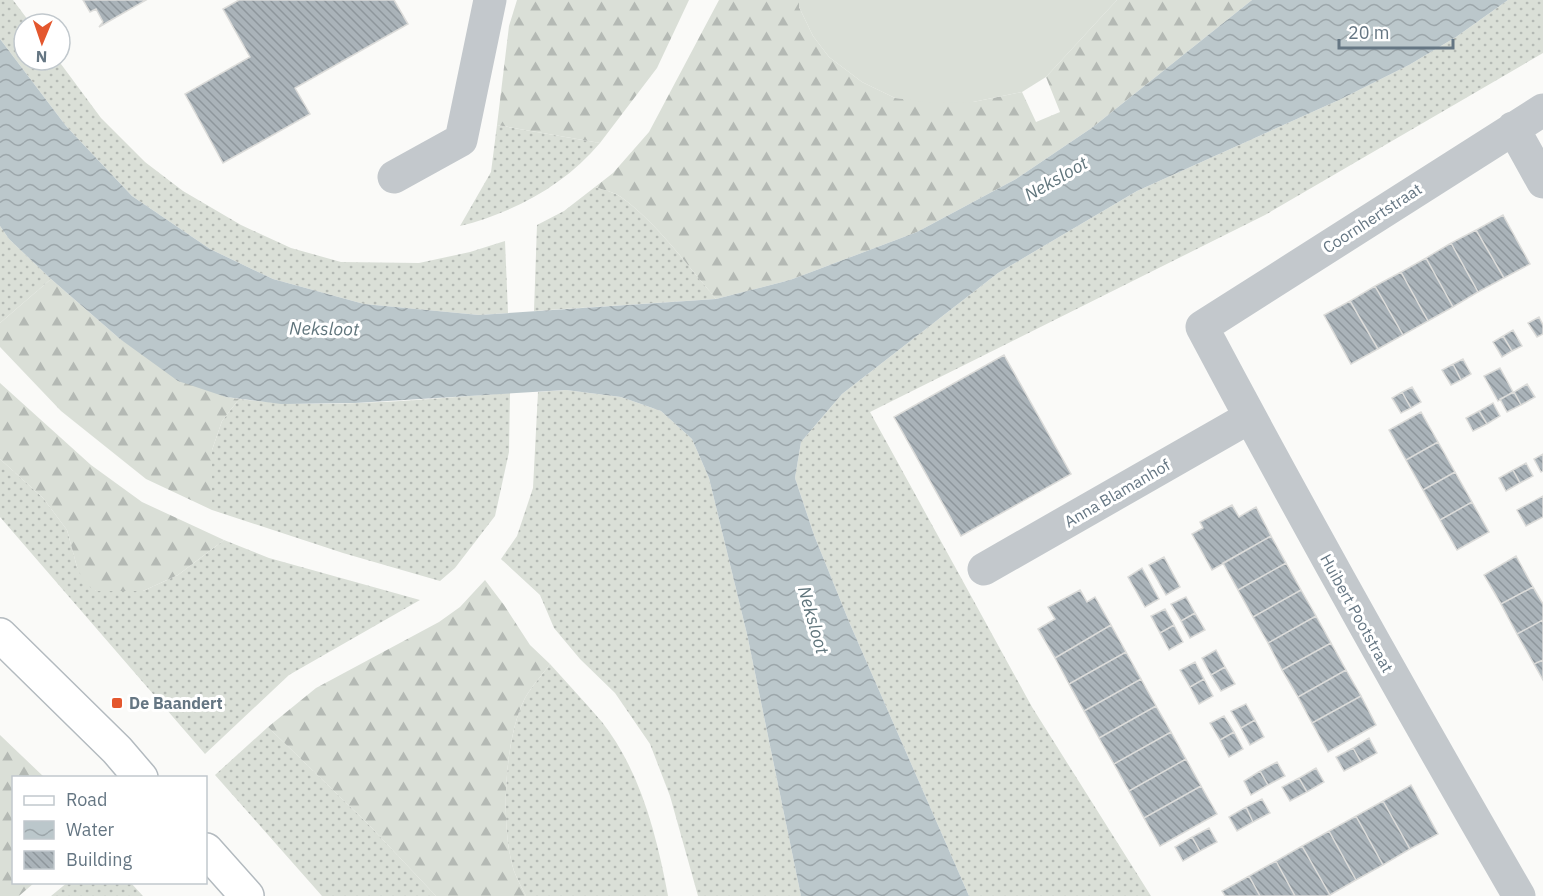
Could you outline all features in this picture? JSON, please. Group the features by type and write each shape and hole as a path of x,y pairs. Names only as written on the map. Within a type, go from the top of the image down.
{"main road":[{"path":"0,635 117,750 140,776"},
{"path":"207,851 247,896"}],"street":[{"path":"394,177 461,140 490,0"},
{"name":"Coornhertstraat","path":"1202,327 1543,110"},
{"path":"1513,129 1543,182"},
{"name":"Huibert Pootstraat","path":"1202,327 1394,680 1519,896"},
{"name":"Anna Blamanhof","path":"984,569 1250,417"}],"green space":[{"path":"0,0 13,0 22,12 12,12 12,55 0,39"},
{"path":"517,0 689,0 657,68 600,143 497,125 509,26"},
{"path":"719,0 799,0 799,7 813,36 829,57 862,82 895,98 973,102 1022,92 1036,122 1060,112 1046,77 1117,0 1252,0 1093,127 1016,179 917,232 790,280 716,299 647,219 618,195 595,187 613,173 649,132"},
{"path":"799,0 1117,0 1046,77 1022,92 973,102 934,103 895,98 862,82 829,57 813,36 799,7"},
{"path":"1508,0 1543,0 1543,53 1265,215 870,412 1032,707 1151,896 969,896 850,624 814,535 795,478 801,442 842,394 998,273 1137,191 1339,100 1409,65 1456,37"},
{"path":"25,72 67,72 101,118 145,162 183,191 241,225 291,248 341,262 419,263 470,252 505,241 508,313 479,315 364,304 273,279 210,249 132,196 66,126"},
{"path":"497,125 600,143 571,172 537,195 499,213 460,226 491,172"},
{"path":"595,187 618,195 647,219 716,299 534,311 537,225 564,211"},
{"path":"0,226 9,239 51,279 0,323"},
{"path":"51,279 120,339 226,397 239,399 222,421 212,450 212,510 146,479 61,411 0,347 0,323"},
{"path":"0,383 91,465 142,502 224,540 178,575 143,591 96,591 85,584 77,567 67,530 43,498 0,459"},
{"path":"566,390 621,397 661,411 692,439 709,478 747,634 801,896 698,896 670,796 650,744 615,693 580,659 554,628 540,595 501,559 517,536 533,488 538,392"},
{"path":"510,393 509,452 495,516 455,568 440,581 343,553 212,510 212,450 222,421 239,399 341,404"},
{"path":"0,459 43,498 67,530 77,567 96,591 143,591 178,575 224,540 269,558 420,600 289,675 205,754 0,517"},
{"path":"485,580 530,645 550,664 525,698 518,715 512,736 506,783 510,853 514,871 526,896 436,896 369,825 268,727 316,688 439,622 460,607"},
{"path":"550,664 602,722 627,761 637,782 652,827 668,896 526,896 521,887 514,871 507,831 506,783 509,759 512,736 525,698"},
{"path":"268,727 369,825 436,896 322,896 215,775"},
{"path":"0,735 43,776 12,776 12,884 33,884 19,896 0,896"},
{"path":"66,884 132,884 143,896 51,896"}],"water":[{"name":"Neksloot","path":"1252,0 1508,0 1456,37 1409,65 1339,100 1137,191 998,273 842,394 801,442 795,478 814,535 850,624 969,896 801,896 747,634 709,478 692,439 661,411 621,397 566,390 355,403 281,404 226,397 178,381 120,339 51,279 9,239 0,226 0,39 12,55 12,72 25,72 66,126 132,196 210,249 273,279 364,304 479,315 716,299 790,280 917,232 1016,179 1093,127"}],"building":[{"path":"83,0 146,0 99,27 103,22 96,9 90,12"},
{"path":"239,0 394,0 408,24 295,88 310,114 223,163 185,94 250,57 223,9"},
{"path":"1503,215 1530,264 1504,278 1476,230"},
{"path":"1476,230 1504,278 1478,292 1451,243"},
{"path":"1451,243 1478,292 1453,307 1426,258"},
{"path":"1426,258 1453,307 1428,321 1401,272"},
{"path":"1401,272 1428,321 1403,335 1375,286"},
{"path":"1375,286 1403,335 1378,349 1350,301"},
{"path":"1350,301 1378,349 1351,364 1324,315"},
{"path":"1539,317 1543,325 1543,334 1537,337 1528,323"},
{"path":"1513,330 1522,346 1512,351 1503,336"},
{"path":"1503,336 1512,351 1502,357 1493,342"},
{"path":"1004,355 1071,474 961,536 894,417"},
{"path":"1463,359 1471,374 1461,380 1453,364"},
{"path":"1453,364 1461,380 1451,385 1442,370"},
{"path":"1500,368 1513,392 1498,401 1484,376"},
{"path":"1527,384 1535,397 1521,405 1514,392"},
{"path":"1412,387 1421,402 1411,408 1402,392"},
{"path":"1402,392 1411,408 1401,413 1392,398"},
{"path":"1514,392 1521,405 1507,412 1500,399"},
{"path":"1493,403 1500,416 1487,424 1479,411"},
{"path":"1479,411 1487,424 1473,431 1466,418"},
{"path":"1421,412 1438,442 1406,460 1389,430"},
{"path":"1438,442 1455,472 1423,490 1406,460"},
{"path":"1543,454 1543,471 1541,472 1534,459"},
{"path":"1526,463 1533,476 1520,483 1513,470"},
{"path":"1513,470 1520,483 1506,491 1499,478"},
{"path":"1455,472 1472,502 1440,520 1423,490"},
{"path":"1543,496 1543,517 1526,526 1517,510"},
{"path":"1472,502 1489,532 1457,550 1440,520"},
{"path":"1232,505 1239,517 1256,507 1271,536 1212,570 1192,534 1203,528 1200,522"},
{"path":"1271,536 1286,563 1238,590 1223,563"},
{"path":"1516,556 1533,587 1501,604 1484,575"},
{"path":"1164,557 1180,587 1166,595 1149,565"},
{"path":"1286,563 1301,590 1253,617 1238,590"},
{"path":"1142,568 1159,599 1145,607 1128,577"},
{"path":"1533,587 1543,604 1543,620 1517,634 1501,604"},
{"path":"1080,590 1087,602 1095,597 1111,625 1055,658 1038,629 1055,619 1048,607"},
{"path":"1301,590 1316,616 1268,643 1253,617"},
{"path":"1186,597 1195,613 1181,621 1171,604"},
{"path":"1165,609 1174,625 1160,633 1151,616"},
{"path":"1195,613 1205,630 1190,638 1181,621"},
{"path":"1316,616 1331,643 1282,670 1268,643"},
{"path":"1543,620 1543,660 1534,664 1517,634"},
{"path":"1111,625 1126,652 1069,684 1055,658"},
{"path":"1174,625 1183,642 1169,650 1160,633"},
{"path":"1331,643 1346,670 1298,697 1282,670"},
{"path":"1216,650 1225,667 1211,675 1202,658"},
{"path":"1126,652 1141,679 1084,711 1069,684"},
{"path":"1543,660 1543,680 1534,664"},
{"path":"1195,662 1204,679 1190,687 1180,670"},
{"path":"1225,667 1235,684 1221,691 1211,675"},
{"path":"1346,670 1361,696 1312,723 1298,697"},
{"path":"1141,679 1156,706 1099,738 1084,711"},
{"path":"1204,679 1213,696 1199,704 1190,687"},
{"path":"1361,696 1376,725 1328,752 1312,723"},
{"path":"1246,704 1255,720 1241,728 1231,711"},
{"path":"1156,706 1171,732 1114,764 1099,738"},
{"path":"1224,716 1234,732 1220,740 1210,723"},
{"path":"1255,720 1264,737 1250,745 1241,728"},
{"path":"1171,732 1186,759 1129,791 1114,764"},
{"path":"1234,732 1243,749 1229,757 1220,740"},
{"path":"1369,738 1377,753 1361,762 1353,748"},
{"path":"1353,748 1361,762 1344,771 1336,757"},
{"path":"1186,759 1201,786 1144,818 1129,791"},
{"path":"1277,762 1285,776 1268,785 1260,771"},
{"path":"1316,768 1324,782 1307,792 1299,778"},
{"path":"1260,771 1268,785 1251,795 1244,781"},
{"path":"1299,778 1307,792 1290,801 1282,787"},
{"path":"1411,785 1438,834 1410,849 1383,801"},
{"path":"1201,786 1217,814 1160,846 1144,818"},
{"path":"1262,799 1270,813 1253,822 1246,807"},
{"path":"1383,801 1410,849 1383,865 1356,816"},
{"path":"1246,807 1253,822 1237,831 1229,817"},
{"path":"1356,816 1383,865 1356,880 1329,831"},
{"path":"1209,828 1217,842 1200,851 1192,837"},
{"path":"1329,831 1356,880 1330,895 1302,846"},
{"path":"1192,837 1200,851 1183,861 1175,847"},
{"path":"1302,846 1330,895 1295,896 1276,861"},
{"path":"1276,861 1295,896 1260,896 1249,876"},
{"path":"1249,876 1260,896 1225,896 1222,891"}],"place":[{"name":"De Baandert","path":"117,703"}]}
